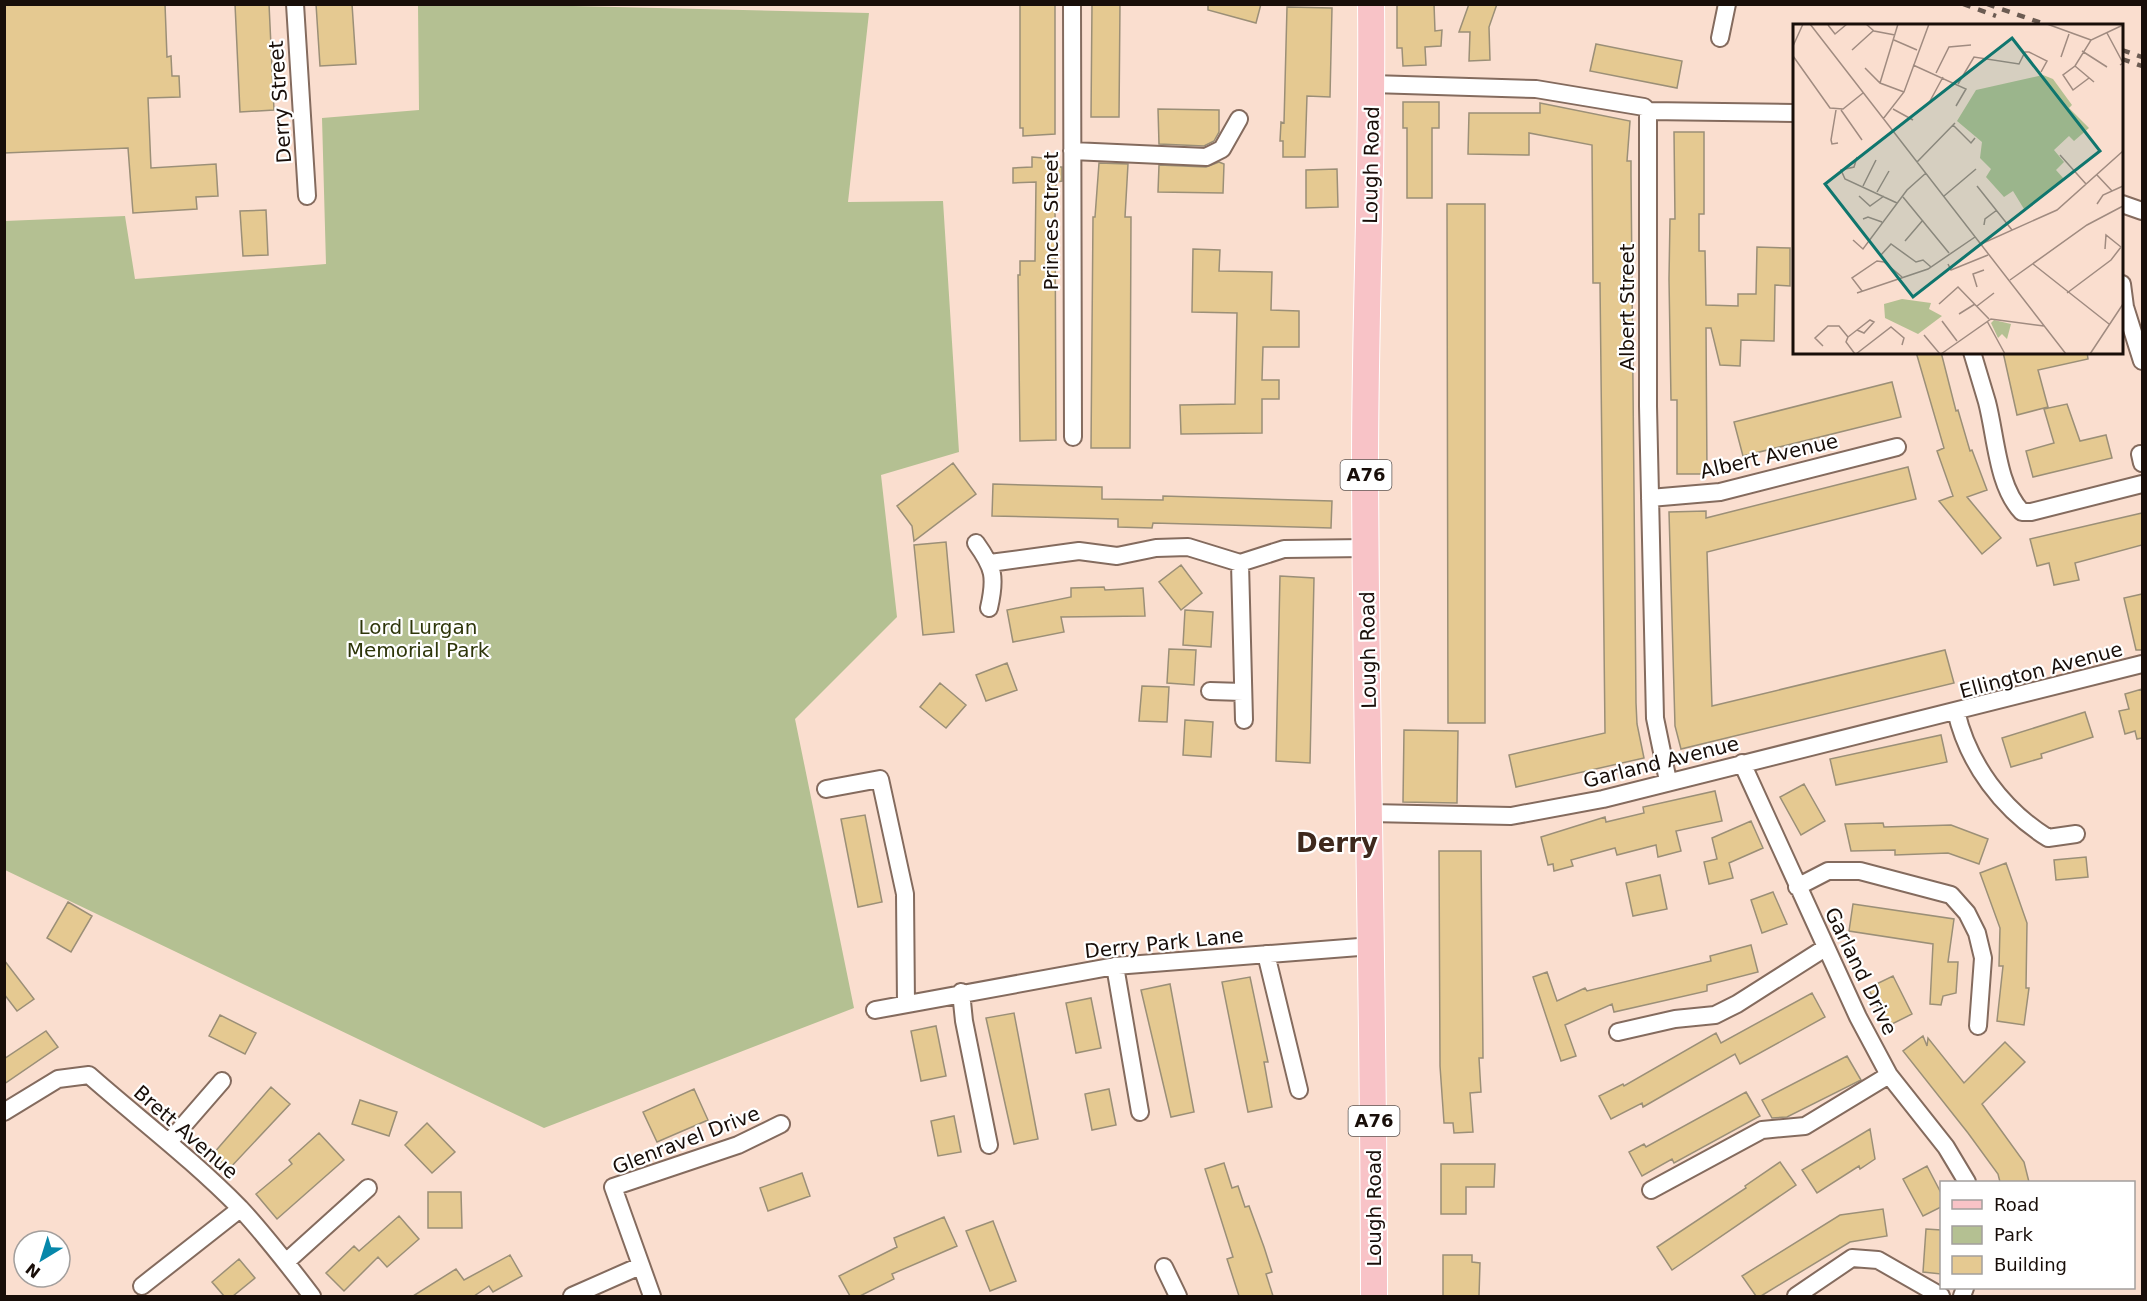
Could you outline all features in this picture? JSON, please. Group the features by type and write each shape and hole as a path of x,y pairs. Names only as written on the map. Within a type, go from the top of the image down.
{"main road":[{"name":"Lough Road","path":"1371,4 1366,548 1374,1296"}],"street":[{"name":"Derry Street","path":"295,4 307,196"},
{"name":"Princes Street","path":"1072,4 1073,437"},
{"path":"1719,38 1727,4"},
{"path":"1372,84 1536,89 1644,107 1648,111 1793,113"},
{"name":"Albert Street","path":"1648,111 1650,498 1655,718 1668,781"},
{"path":"1072,151 1206,157 1222,149 1239,119"},
{"path":"2123,205 2142,211"},
{"path":"2123,296 2142,361"},
{"path":"1973,354 2004,474 2015,504 2022,512 2031,513 2142,484"},
{"name":"Albert Avenue","path":"1650,498 1720,492 1897,447"},
{"path":"976,543 990,563 993,588 989,608"},
{"path":"990,563 1079,551 1117,556 1156,548 1188,547 1240,563 1284,549 1366,548"},
{"path":"1240,563 1244,720"},
{"name":"Ellington Avenue","path":"2076,834 2048,838 2022,822 2003,803 1985,778 1960,730 1956,711 2142,663"},
{"path":"1210,691 1243,692"},
{"name":"Garland Avenue","path":"1370,813 1511,816 1603,798 1956,711"},
{"name":"Garland Drive","path":"1742,763 1825,948 1889,1075 1946,1147 1965,1181"},
{"path":"826,789 880,779 905,894 906,1005"},
{"path":"1797,886 1828,871 1860,872 1951,895 1967,913 1977,933 1983,958 1978,1026"},
{"name":"Derry Park Lane","path":"875,1010 961,992 1115,966 1372,946"},
{"path":"1618,1032 1675,1019 1715,1015 1737,1004 1825,948"},
{"path":"1266,954 1299,1090"},
{"path":"1115,966 1140,1112"},
{"path":"961,992 964,1021 988,1145"},
{"name":"Brett Avenue","path":"4,1112 58,1079 89,1075 150,1129 169,1142 240,1209 312,1296"},
{"path":"1651,1190 1762,1130 1805,1126 1889,1075"},
{"path":"169,1142 222,1081"},
{"name":"Glenravel Drive","path":"640,1266 613,1187 738,1145 781,1124"},
{"path":"286,1262 368,1188"},
{"path":"142,1286 240,1209"},
{"path":"1796,1296 1852,1258 1878,1260 1941,1296"},
{"path":"572,1296 640,1266 652,1296"},
{"path":"1164,1267 1178,1296"}],"green space":[{"name":"Lord Lurgan Memorial Park","path":"418,5 530,5 869,13 848,202 943,201 959,452 881,475 897,617 795,719 854,1008 544,1128 5,870 5,221 125,216 135,279 326,264 322,118 419,110"}],"building":[{"path":"4,4 165,4 167,57 171,56 172,76 179,76 180,97 148,98 151,168 216,164 218,196 196,197 197,209 133,213 128,148 4,153"},
{"path":"235,4 269,4 274,110 240,112"},
{"path":"316,4 352,4 356,64 320,66"},
{"path":"1020,4 1055,4 1055,134 1023,136 1023,128 1020,128"},
{"path":"1092,4 1120,4 1119,117 1091,117"},
{"path":"1208,4 1261,4 1256,23 1208,10"},
{"path":"1397,4 1434,4 1435,31 1442,30 1441,46 1425,47 1426,65 1403,66 1402,48 1397,48"},
{"path":"1469,4 1497,4 1489,27 1490,60 1469,61 1470,32 1459,32"},
{"path":"1287,7 1332,8 1330,97 1307,96 1305,157 1283,157 1283,141 1280,141 1281,122 1284,123"},
{"path":"1596,44 1682,61 1677,88 1590,71"},
{"path":"1403,102 1439,102 1439,128 1432,128 1432,198 1407,198 1407,128 1403,128"},
{"path":"1540,103 1630,121 1627,161 1631,161 1636,703 1637,724 1644,758 1516,787 1509,755 1605,733 1600,283 1593,283 1592,145 1529,133 1529,155 1468,154 1469,113 1540,113"},
{"path":"1158,109 1219,110 1219,132 1214,141 1204,146 1159,144"},
{"path":"1674,132 1704,132 1704,214 1699,214 1699,251 1705,251 1706,305 1738,306 1738,294 1756,294 1757,247 1790,248 1790,286 1775,285 1774,341 1741,340 1740,366 1720,365 1711,328 1706,328 1707,474 1677,474 1677,400 1671,400 1669,279 1670,219 1675,219"},
{"path":"1032,157 1055,159 1055,167 1062,167 1062,181 1056,182 1055,204 1056,440 1020,441 1018,275 1020,275 1020,261 1035,261 1036,182 1013,183 1013,168 1032,167"},
{"path":"1219,162 1224,164 1223,193 1158,192 1159,165 1206,167"},
{"path":"1099,163 1128,164 1125,217 1131,217 1130,448 1091,448 1093,217 1095,217"},
{"path":"1337,169 1338,207 1306,208 1306,170"},
{"path":"1447,204 1485,204 1485,723 1448,723"},
{"path":"266,210 268,255 243,256 240,211"},
{"path":"1193,249 1220,250 1219,271 1272,272 1271,310 1299,311 1299,347 1263,347 1262,380 1279,380 1279,399 1262,399 1262,433 1181,434 1180,405 1235,404 1237,313 1192,312"},
{"path":"1917,354 1942,354 1956,411 1958,410 1970,451 1972,450 1987,490 1967,497 2001,538 1982,554 1939,501 1953,496 1937,451 1944,448"},
{"path":"2003,354 2087,354 2088,359 2038,370 2048,407 2017,415"},
{"path":"1892,382 1901,417 1743,456 1734,422"},
{"path":"2067,404 2080,441 2106,435 2112,458 2033,477 2026,451 2054,443 2044,409"},
{"path":"953,463 976,494 914,541 912,526 897,506"},
{"path":"1908,467 1916,499 1707,552 1712,706 1945,650 1954,683 1681,749 1675,726 1669,512 1706,511 1706,518"},
{"path":"993,484 1102,487 1102,499 1163,500 1163,496 1332,501 1331,528 1153,523 1152,528 1118,527 1118,519 992,516"},
{"path":"2142,513 2142,545 2075,563 2079,580 2054,585 2049,563 2037,566 2030,539"},
{"path":"946,542 954,632 923,635 914,545"},
{"path":"1181,565 1202,593 1181,610 1159,582"},
{"path":"1280,576 1314,578 1310,763 1276,761"},
{"path":"1104,587 1105,590 1143,588 1145,616 1061,617 1064,632 1013,642 1007,610 1071,597 1071,588"},
{"path":"2142,594 2142,650 2136,650 2124,598"},
{"path":"1185,610 1213,612 1211,647 1183,645"},
{"path":"1169,649 1196,650 1194,685 1167,683"},
{"path":"1007,663 1017,690 986,701 976,675"},
{"path":"940,683 966,705 946,728 920,707"},
{"path":"1142,686 1169,687 1167,722 1139,721"},
{"path":"2142,689 2142,738 2137,739 2135,731 2125,734 2119,711 2129,709 2125,694"},
{"path":"2085,712 2093,737 2041,754 2042,758 2011,767 2002,738"},
{"path":"1185,720 1213,722 1211,757 1183,755"},
{"path":"1404,730 1458,731 1457,803 1403,802"},
{"path":"1941,735 1947,762 1836,785 1830,759"},
{"path":"1804,784 1825,821 1801,835 1780,797"},
{"path":"1715,791 1722,821 1676,831 1681,851 1658,857 1656,845 1617,855 1615,848 1571,860 1573,866 1554,871 1553,864 1548,865 1541,837 1605,817 1606,822 1644,813 1643,807"},
{"path":"865,815 882,902 858,907 841,819"},
{"path":"1751,821 1763,848 1729,863 1733,878 1709,884 1704,862 1717,859 1712,838"},
{"path":"1883,823 1884,827 1951,825 1988,839 1979,864 1948,853 1895,855 1895,850 1851,851 1845,824"},
{"path":"1439,851 1481,851 1483,1058 1479,1058 1481,1092 1470,1093 1473,1132 1454,1133 1453,1123 1444,1123 1440,1066"},
{"path":"2086,857 2088,877 2056,880 2054,860"},
{"path":"2006,863 2027,923 2026,988 2029,988 2024,1025 1997,1021 2003,966 1999,966 2000,928 1980,873"},
{"path":"1660,875 1667,909 1633,916 1626,883"},
{"path":"1773,892 1787,924 1762,933 1751,900"},
{"path":"68,902 92,916 71,952 47,938"},
{"path":"1853,904 1954,919 1948,962 1958,962 1956,993 1943,996 1941,1005 1930,1004 1933,944 1849,931"},
{"path":"1751,945 1758,972 1707,985 1707,991 1614,1012 1612,1004 1565,1025 1576,1056 1561,1061 1533,977 1547,972 1557,1001 1585,988 1587,991 1711,961 1710,956"},
{"path":"4,960 34,999 17,1011 4,994"},
{"path":"1893,976 1912,1014 1888,1026 1868,988"},
{"path":"1250,977 1268,1062 1264,1062 1272,1107 1248,1112 1222,982"},
{"path":"1170,984 1194,1112 1171,1117 1141,990"},
{"path":"1812,993 1825,1017 1740,1064 1735,1054 1643,1107 1642,1103 1611,1119 1599,1096 1623,1084 1624,1086 1716,1033 1721,1043"},
{"path":"1091,998 1101,1048 1076,1053 1066,1003"},
{"path":"1014,1013 1038,1139 1014,1144 986,1018"},
{"path":"220,1015 256,1033 245,1054 209,1036"},
{"path":"936,1026 946,1076 921,1081 911,1031"},
{"path":"46,1031 58,1047 4,1084 4,1059"},
{"path":"1923,1036 1927,1046 1928,1038 1964,1083 2005,1042 2025,1062 1982,1104 2024,1162 2029,1181 2000,1181 1998,1174 1968,1133 1903,1051"},
{"path":"1847,1056 1861,1080 1787,1117 1772,1118 1762,1100"},
{"path":"271,1087 290,1104 229,1169 213,1154"},
{"path":"694,1089 708,1120 657,1142 643,1112"},
{"path":"1109,1089 1116,1125 1092,1130 1085,1094"},
{"path":"1746,1092 1760,1116 1674,1163 1672,1159 1642,1176 1629,1152 1644,1144 1646,1147"},
{"path":"360,1100 397,1112 389,1136 352,1124"},
{"path":"954,1116 961,1152 938,1156 931,1121"},
{"path":"427,1123 455,1152 432,1173 405,1145"},
{"path":"1870,1129 1875,1159 1860,1169 1859,1166 1817,1193 1802,1170"},
{"path":"319,1133 344,1160 277,1219 256,1194 292,1164 289,1160"},
{"path":"1780,1162 1796,1185 1672,1270 1657,1247 1746,1188 1745,1186"},
{"path":"1224,1163 1232,1188 1238,1186 1245,1207 1249,1206 1272,1272 1266,1274 1273,1296 1239,1296 1227,1259 1233,1257 1205,1169"},
{"path":"1441,1164 1495,1164 1494,1187 1466,1187 1466,1214 1441,1214"},
{"path":"1927,1166 1940,1191 1940,1208 1923,1216 1903,1179"},
{"path":"802,1173 810,1196 768,1211 760,1188"},
{"path":"428,1192 461,1192 462,1228 428,1228"},
{"path":"1883,1209 1887,1236 1850,1242 1761,1296 1756,1296 1742,1276 1840,1215"},
{"path":"399,1216 419,1239 387,1267 378,1257 344,1291 326,1273 354,1246 359,1251"},
{"path":"944,1217 957,1246 892,1274 894,1279 860,1296 850,1296 839,1276 897,1247 894,1238"},
{"path":"993,1221 1016,1281 990,1291 966,1231"},
{"path":"1926,1229 1940,1230 1940,1274 1923,1272"},
{"path":"510,1255 522,1276 493,1292 489,1286 474,1296 413,1296 456,1269 464,1280"},
{"path":"1443,1255 1472,1255 1472,1262 1480,1263 1479,1296 1443,1296"},
{"path":"239,1259 255,1278 233,1296 224,1296 212,1282"}],"railway":[{"path":"1963,4 1996,16"},
{"path":"1987,4 2044,24"},
{"path":"2123,50 2142,57"},
{"path":"2123,59 2142,66"}],"district":[{"name":"Derry","path":"1337,843"}]}
